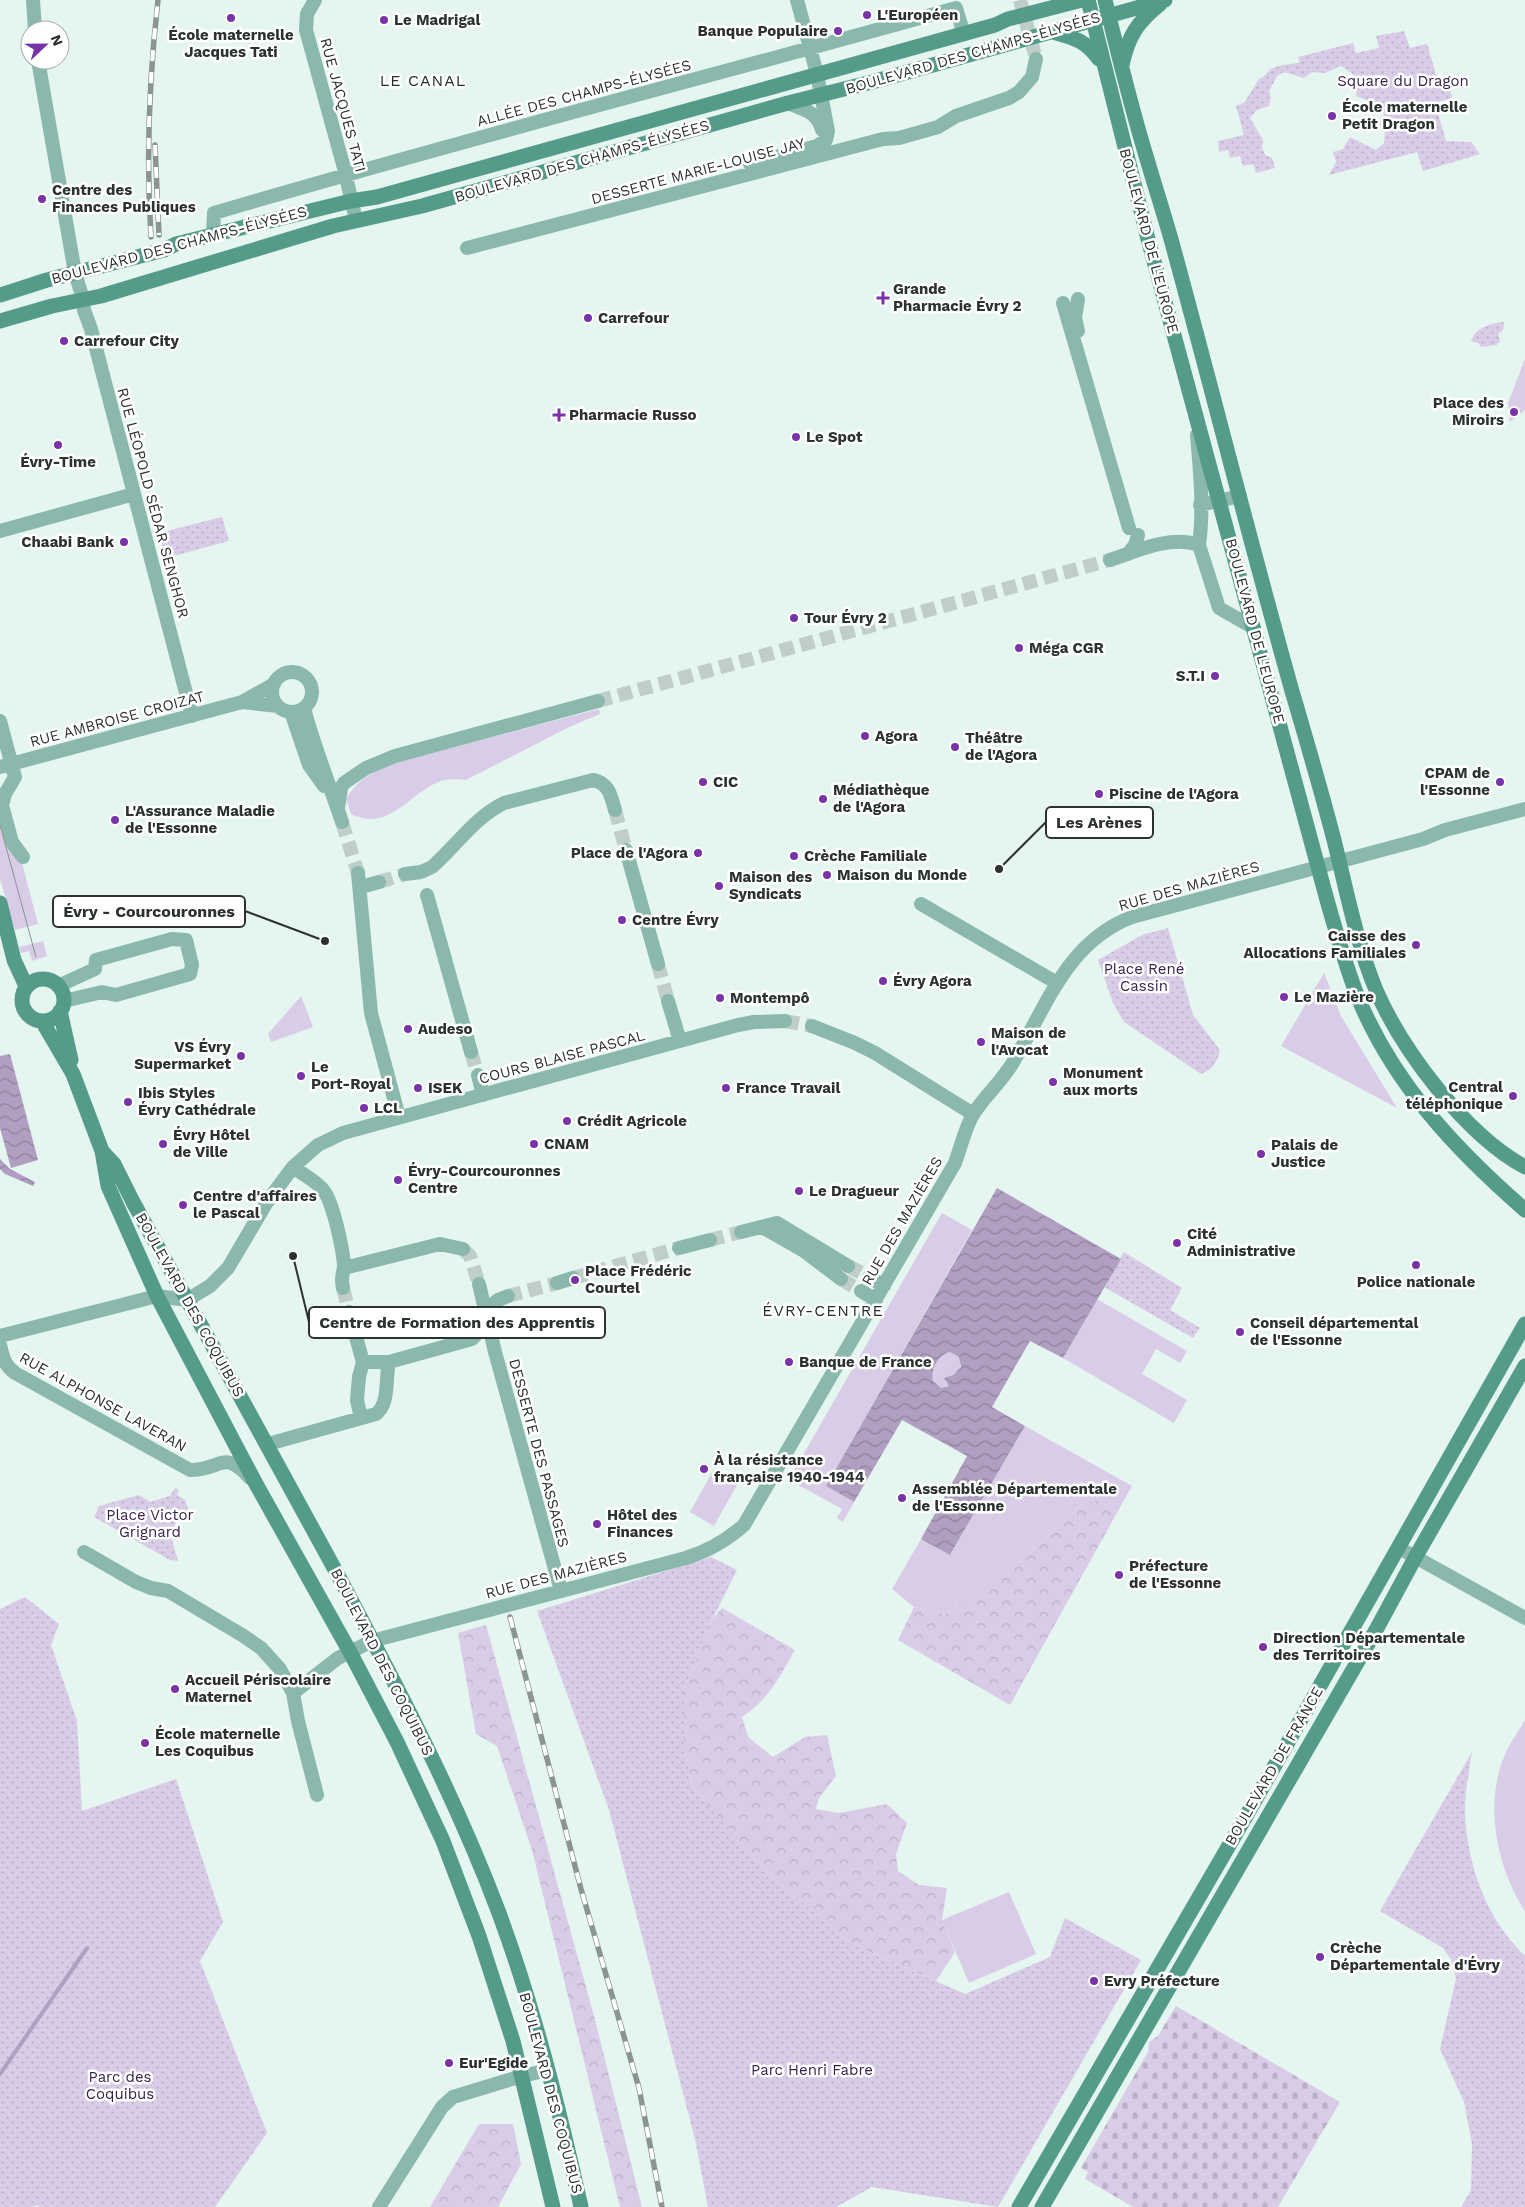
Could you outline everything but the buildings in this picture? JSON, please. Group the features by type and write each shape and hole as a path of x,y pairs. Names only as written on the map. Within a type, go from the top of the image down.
{"main road":[{"path":"1030,12 1050,0"},
{"name":"BOULEVARD DES CHAMPS-ÉLYSÉES","path":"0,295 164,250 176,244 213,234 351,201 377,197 520,159 964,34 1030,12 1082,0"},
{"name":"BOULEVARD DE L'EUROPE","path":"1088,0 1103,66 1195,412 1341,951 1357,996 1379,1040 1421,1106 1464,1153 1525,1210"},
{"name":"BOULEVARD DE L'EUROPE","path":"1105,0 1122,69 1174,250 1360,943 1377,991 1396,1029 1432,1082 1452,1106 1472,1128 1514,1162 1525,1167"},
{"path":"1122,69 1126,50 1142,18 1165,0"},
{"name":"BOULEVARD DES CHAMPS-ÉLYSÉES","path":"0,321 52,306 101,296 356,220 422,206 1165,0"},
{"path":"1052,32 1090,46 1103,66"},
{"path":"0,903 14,960 26,986"},
{"path":"45,979 58,986 62,1006 49,1020 42,1021 31,1017 25,1012 22,999 26,986 32,982 45,979"},
{"name":"BOULEVARD DES COQUIBUS","path":"62,1006 73,1074"},
{"name":"BOULEVARD DES COQUIBUS","path":"42,1021 73,1074 102,1151 108,1186 157,1296 256,1484 350,1652 397,1742 443,1841 479,1936 513,2041 553,2207"},
{"name":"BOULEVARD DES COQUIBUS","path":"102,1151 114,1164 187,1300 268,1444 418,1728 465,1828 499,1914 538,2031 581,2207"},
{"name":"BOULEVARD DE FRANCE","path":"1019,2207 1399,1548 1525,1324"},
{"name":"BOULEVARD DE FRANCE","path":"1042,2207 1376,1630 1416,1556 1525,1366"}],"street":[{"path":"33,0 34,20"},
{"name":"RUE JACQUES TATI","path":"315,0 307,14 306,30 356,220"},
{"path":"750,164 817,146 826,140 828,131 801,1"},
{"name":"ALLÉE DES CHAMPS-ÉLYSÉES","path":"213,234 214,213 345,174 811,49 956,8 964,34"},
{"name":"DESSERTE MARIE-LOUISE JAY","path":"467,248 883,139 899,138 938,127 956,116 1009,98 1020,92 1032,77 1036,58"},
{"name":"RUE LÉOPOLD SÉDAR SENGHOR","path":"40,70 75,273 84,300 84,310 90,324 192,716"},
{"path":"740,177 752,159 760,153 820,136 822,130 819,119 812,113 788,103"},
{"path":"1078,299 1075,318 1081,346 1080,359"},
{"path":"1063,303 1075,349 1080,359 1134,532 1135,545 1128,554"},
{"path":"1195,412 1201,486 1199,545 1219,608 1254,628"},
{"path":"0,531 134,494"},
{"path":"1200,506 1240,496"},
{"path":"1110,560 1173,542 1187,540 1199,545"},
{"path":"286,673 303,676 309,683 312,693 310,701 298,710 278,706 272,696 274,684 286,673"},
{"name":"RUE AMBROISE CROIZAT","path":"6,765 242,702 274,684"},
{"path":"321,776 340,777 395,756 598,701"},
{"name":"RUE AMBROISE CROIZAT","path":"242,702 278,706"},
{"path":"298,710 305,756 332,794 340,815 341,788 344,783 366,768"},
{"path":"0,721 6,765 15,776 2,804 12,842 23,857"},
{"path":"472,1052 425,884 432,867 481,818 492,809 504,803 593,780 601,782 606,786 615,810"},
{"name":"RUE DES MAZIÈRES","path":"293,1693 338,1658 372,1641 701,1553 729,1538 744,1525 955,1163 973,1114 1011,1065 1058,984 1076,956 1090,941 1120,922 1525,809"},
{"path":"626,850 658,964"},
{"path":"405,874 425,884"},
{"path":"379,882 359,880 369,1004 400,1117"},
{"path":"921,904 1058,984"},
{"path":"62,1006 102,992 116,995 190,974 192,965 186,940 172,939 96,960 95,968 102,992"},
{"path":"58,986 95,968"},
{"path":"668,1001 680,1041"},
{"name":"COURS BLAISE PASCAL","path":"187,1300 218,1280 228,1268 267,1202 293,1166 318,1145 338,1135 754,1022 785,1021"},
{"path":"812,1026 875,1053 973,1114"},
{"path":"478,1075 484,1095"},
{"path":"293,1166 324,1191 342,1249 344,1268 341,1277 343,1288"},
{"path":"741,1232 777,1223 848,1266"},
{"path":"762,1226 804,1251 841,1279"},
{"path":"679,1248 710,1240"},
{"path":"344,1268 440,1244 463,1249"},
{"path":"557,1283 573,1278"},
{"path":"869,1278 884,1286"},
{"name":"DESSERTE DES PASSAGES","path":"479,1284 495,1352 561,1591"},
{"path":"861,1291 876,1300"},
{"path":"0,1336 157,1296 187,1300"},
{"path":"363,1362 389,1362 472,1339 498,1300 508,1296"},
{"path":"349,1312 363,1362 359,1377 357,1400 360,1418"},
{"path":"472,1339 495,1352"},
{"name":"RUE ALPHONSE LAVERAN","path":"0,1345 3,1361 15,1373 190,1470 200,1470 230,1462 238,1465 256,1484"},
{"path":"268,1444 376,1414 382,1409 389,1362"},
{"path":"1399,1548 1525,1618"},
{"path":"84,1552 136,1582 151,1588 168,1591 242,1634 261,1648 280,1669 293,1693 316,1795"},
{"path":"379,2207 442,2107 453,2097 548,2070"}],"green space":[{"name":"Square du Dragon","path":"1404,31 1410,48 1427,44 1438,81 1448,79 1452,98 1435,103 1446,141 1471,142 1480,154 1423,171 1417,152 1329,175 1336,162 1333,152 1343,149 1350,137 1376,150 1384,143 1385,132 1378,123 1384,115 1382,106 1356,96 1357,86 1352,85 1353,74 1341,66 1325,73 1312,72 1304,78 1284,72 1277,76 1269,91 1271,98 1269,106 1257,110 1250,118 1263,140 1262,147 1265,155 1272,158 1275,168 1256,173 1253,164 1243,166 1240,156 1230,158 1228,150 1219,152 1218,141 1244,135 1236,106 1244,103 1259,79 1265,76 1271,69 1300,62 1298,57 1353,43 1356,53 1379,48 1376,36"},
{"path":"1504,322 1503,330 1498,334 1500,341 1497,345 1481,347 1478,343 1471,341 1473,336 1484,327"},
{"path":"1525,359 1525,410 1510,422 1508,403"},
{"path":"222,517 229,541 166,558 159,533"},
{"path":"599,709 600,714 569,727 466,780 439,781 386,816 375,819 351,814 346,799 363,779 383,768 401,761"},
{"path":"0,810 21,859 38,924 15,930 0,879"},
{"name":"Place René Cassin","path":"1168,928 1193,1015 1220,1050 1214,1065 1201,1074 1124,1022 1113,1003 1098,960 1142,935"},
{"path":"43,941 47,956 32,961 29,951 21,953 19,947"},
{"path":"1324,973 1341,1016 1397,1108 1281,1046"},
{"path":"301,996 313,1027 271,1042 268,1034"},
{"path":"942,1213 972,1230 826,1486 854,1502 843,1522 837,1518 842,1509 788,1481"},
{"path":"1124,1252 1182,1288 1170,1310 1200,1328 1193,1338 1104,1287"},
{"path":"1097,1299 1187,1351 1180,1363 1156,1349 1142,1374 1187,1400 1174,1423 1063,1358"},
{"path":"950,1352 959,1357 960,1366 957,1371 945,1380 949,1386 941,1388 932,1381 932,1372 939,1359"},
{"path":"1025,1426 1132,1486 1118,1511 1096,1500 1081,1505 1030,1553 945,1614 914,1607 892,1589 921,1539 951,1554"},
{"path":"714,1469 738,1483 714,1526 690,1512"},
{"name":"Place Victor Grignard","path":"175,1488 179,1490 177,1495 185,1500 190,1515 183,1511 170,1533 178,1561 170,1560 94,1517 99,1506 139,1495 150,1502 170,1496"},
{"path":"1096,1500 1118,1511 1010,1705 898,1640 914,1607 945,1614 1030,1553 1081,1505"},
{"name":"Parc Henri Fabre","path":"711,1557 737,1570 712,1620 684,1690 684,1748 692,1786 768,1874 854,1945 965,1994 1050,1957 1065,1918 1141,1960 998,2207 872,2187 836,2207 708,2207 695,2139 609,1810 537,1611"},
{"name":"Parc des Coquibus","path":"25,1597 59,1624 51,1645 77,1721 82,1811 176,1779 223,1922 200,1961 267,2133 215,2207 38,2207 39,2205 31,2207 0,2207 0,1609"},
{"path":"722,1608 795,1650 766,1695 742,1717 748,1737 773,1757 805,1737 827,1735 836,1776 819,1798 816,1809 839,1813 887,1804 907,1823 896,1854 898,1871 919,1885 947,1888 942,1920 955,1952 936,1981 854,1945 768,1874 692,1786 684,1748 684,1690 712,1620"},
{"path":"486,1625 594,2016 642,2207 620,2207 532,1850 497,1746 476,1734 458,1633"},
{"path":"1525,1720 1525,1911 1507,1876 1496,1836 1494,1815 1498,1776 1506,1752"},
{"path":"1472,1752 1466,1788 1465,1809 1469,1850 1481,1889 1489,1907 1499,1925 1525,1956 1525,2207 1461,2207 1471,2190 1472,2144 1464,2102 1440,2049 1456,1979 1452,1961 1443,1948 1380,1911"},
{"path":"1009,1892 1036,1954 969,1983 942,1920"},
{"path":"1176,2006 1340,2102 1278,2207 1133,2207 1085,2179 1088,2172 1081,2168 1148,2052 1149,2042 1158,2036"},
{"path":"479,2124 513,2124 521,2164 498,2207 430,2207"}],"water":[{"path":"10,1054 38,1160 11,1168 0,1128 0,1056"},
{"path":"0,1159 10,1169 35,1182 33,1186 5,1174 0,1169"},
{"path":"997,1188 1121,1259 1063,1358 1030,1341 992,1407 1025,1426 950,1555 921,1539 967,1456 902,1420 854,1502 826,1486","holes":["950,1352 959,1357 961,1367 953,1375 944,1378 949,1386 941,1388 933,1381 932,1376 936,1363 942,1356"]}],"waterway":[{"path":"0,2074 87,1948"}],"tunnel":[{"path":"1020,0 1036,59"},
{"path":"598,701 1110,560"},
{"path":"615,810 626,850"},
{"path":"342,822 358,873"},
{"path":"379,882 405,874"},
{"path":"658,964 668,1001"},
{"path":"785,1021 812,1026"},
{"path":"471,1052 478,1075"},
{"path":"710,1240 741,1232"},
{"path":"573,1278 679,1248"},
{"path":"463,1249 470,1256 479,1284"},
{"path":"848,1266 869,1277"},
{"path":"841,1279 861,1291"},
{"path":"508,1296 557,1283"},
{"path":"343,1288 349,1312"}],"tram line":[{"path":"0,825 36,957"}],"railway":[{"path":"151,237 149,119 152,59 158,0"},
{"path":"155,145 159,235"},
{"path":"510,1617 581,1889 639,2088 662,2207"}],"place":[{"name":"L'Européen","path":"867,15"},
{"name":"École maternelle Jacques Tati","path":"231,18"},
{"name":"Le Madrigal","path":"384,20"},
{"name":"Banque Populaire","path":"838,31"},
{"name":"École maternelle Petit Dragon","path":"1332,116"},
{"name":"Centre des Finances Publiques","path":"42,199"},
{"name":"Grande Pharmacie Évry 2","path":"883,298"},
{"name":"Carrefour","path":"588,318"},
{"name":"Carrefour City","path":"64,341"},
{"name":"Place des Miroirs","path":"1514,412"},
{"name":"Pharmacie Russo","path":"559,415"},
{"name":"Le Spot","path":"796,437"},
{"name":"Évry-Time","path":"58,445"},
{"name":"Chaabi Bank","path":"124,542"},
{"name":"Tour Évry 2","path":"794,618"},
{"name":"Méga CGR","path":"1019,648"},
{"name":"S.T.I","path":"1215,676"},
{"name":"Agora","path":"865,736"},
{"name":"Théâtre de l'Agora","path":"955,747"},
{"name":"CIC","path":"703,782"},
{"name":"CPAM de l'Essonne","path":"1500,782"},
{"name":"Piscine de l'Agora","path":"1099,794"},
{"name":"Médiathèque de l'Agora","path":"823,799"},
{"name":"L'Assurance Maladie de l'Essonne","path":"115,820"},
{"name":"Place de l'Agora","path":"698,853"},
{"name":"Crèche Familiale","path":"794,856"},
{"name":"Les Arènes","path":"999,869"},
{"name":"Maison du Monde","path":"827,875"},
{"name":"Maison des Syndicats","path":"719,886"},
{"name":"Centre Évry","path":"622,920"},
{"name":"Évry - Courcouronnes","path":"325,941"},
{"name":"Caisse des Allocations Familiales","path":"1416,945"},
{"name":"Évry Agora","path":"883,981"},
{"name":"Le Mazière","path":"1284,997"},
{"name":"Montempô","path":"720,998"},
{"name":"Audeso","path":"408,1029"},
{"name":"Maison de l'Avocat","path":"981,1042"},
{"name":"VS Évry Supermarket","path":"241,1056"},
{"name":"Le Port-Royal","path":"301,1076"},
{"name":"Monument aux morts","path":"1053,1082"},
{"name":"ISEK","path":"418,1088"},
{"name":"France Travail","path":"726,1088"},
{"name":"Central téléphonique","path":"1513,1096"},
{"name":"Ibis Styles Évry Cathédrale","path":"128,1102"},
{"name":"LCL","path":"364,1108"},
{"name":"Crédit Agricole","path":"567,1121"},
{"name":"Évry Hôtel de Ville","path":"163,1144"},
{"name":"CNAM","path":"534,1144"},
{"name":"Palais de Justice","path":"1261,1154"},
{"name":"Évry-Courcouronnes Centre","path":"398,1180"},
{"name":"Le Dragueur","path":"799,1191"},
{"name":"Centre d'affaires le Pascal","path":"183,1205"},
{"name":"Cité Administrative","path":"1177,1243"},
{"name":"Centre de Formation des Apprentis","path":"293,1256"},
{"name":"Police nationale","path":"1416,1265"},
{"name":"Place Frédéric Courtel","path":"575,1280"},
{"name":"Conseil départemental de l'Essonne","path":"1240,1332"},
{"name":"Banque de France","path":"789,1362"},
{"name":"À la résistance française 1940-1944","path":"704,1469"},
{"name":"Assemblée Départementale de l'Essonne","path":"902,1498"},
{"name":"Hôtel des Finances","path":"597,1524"},
{"name":"Préfecture de l'Essonne","path":"1119,1575"},
{"name":"Direction Départementale des Territoires","path":"1263,1647"},
{"name":"Accueil Périscolaire Maternel","path":"175,1689"},
{"name":"École maternelle Les Coquibus","path":"145,1743"},
{"name":"Crèche Départementale d'Évry","path":"1320,1957"},
{"name":"Evry Préfecture","path":"1094,1981"},
{"name":"Eur'Egide","path":"449,2063"}],"district":[{"name":"LE CANAL","path":"423,80"},
{"name":"ÉVRY-CENTRE","path":"823,1310"}]}
